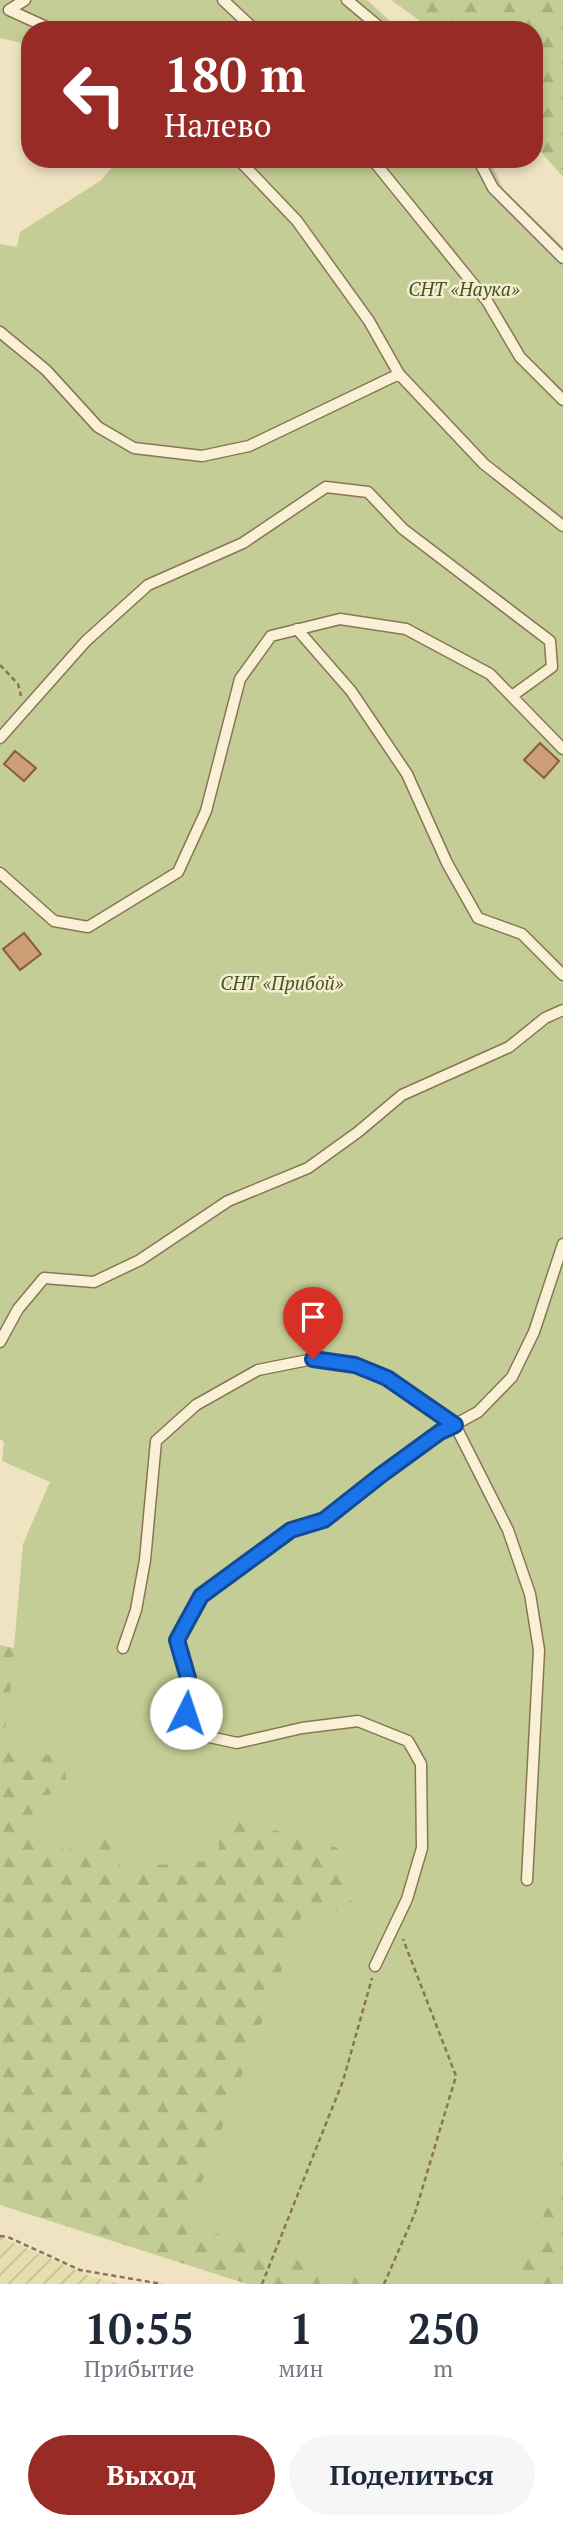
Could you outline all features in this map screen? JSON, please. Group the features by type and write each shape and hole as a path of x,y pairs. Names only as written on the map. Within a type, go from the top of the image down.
{"lane":[{"path":"25,0 9,10 33,21"},
{"path":"223,0 245,21"},
{"path":"347,0 372,21"},
{"path":"247,168 297,221 369,321 399,374 484,464 563,526"},
{"path":"379,168 487,301 520,357 563,400"},
{"path":"483,168 493,188 563,258"},
{"path":"0,332 46,370 98,427 134,448 202,456 249,446 399,374"},
{"path":"0,738 86,641 148,585 243,543 326,487 368,492 403,529 550,641 552,667 512,696"},
{"path":"0,873 54,921 88,928 178,872 206,811 240,679 271,636 340,619 405,629 490,674 563,749"},
{"path":"298,629 351,691 407,774 447,863 478,918 522,934 563,975"},
{"path":"0,1342 18,1309 44,1278 94,1282 139,1259 228,1201 309,1168 402,1095 509,1047 545,1018 563,1010"},
{"path":"375,1966 407,1899 422,1847 421,1764 408,1741 358,1721 302,1728 237,1743 196,1734 186,1713 188,1678 177,1640 201,1596 291,1530 324,1520 440,1432 478,1412 512,1377 534,1332 563,1244"},
{"path":"123,1648 136,1610 145,1560 156,1441 196,1405 258,1370 313,1359 355,1365 387,1378 455,1425 508,1530 530,1594 539,1650 527,1880"}],"path":[{"path":"0,665 18,684 24,711"},
{"path":"384,2284 415,2213 456,2077 396,1922"},
{"path":"262,2284 343,2081 375,1966"},
{"path":"0,2236 8,2237 80,2270 162,2284"}],"shaded area":[{"path":"0,2237 92,2277 122,2284 0,2284"}],"green space":[{"path":"0,0 367,0 390,21 21,21 21,43 0,38"},
{"path":"391,0 563,0 563,177 543,154 543,21 420,21"},
{"name":"СНТ «Прибой»","path":"112,168 493,168 504,190 563,247 563,2154 546,2209 516,2284 375,2284 186,2224 306,1904 355,1916 338,1848 221,1815 218,1860 121,1868 109,1833 66,1851 36,1834 30,1798 68,1791 63,1758 2,1745 9,1706 23,1544 50,1482 2,1461 4,1442 0,1439 0,244 17,247 20,232 100,181"},
{"path":"0,1645 563,1774 563,2284 247,2284 0,2205"}],"building":[{"path":"540,743 559,761 544,778 524,760"},
{"path":"15,751 36,768 24,781 4,764"},
{"path":"24,933 41,954 20,970 3,949"}],"route":[{"path":"186,1713 188,1678 177,1640 201,1596 291,1530 324,1520 440,1432 455,1425 387,1378 355,1365 313,1359"}],"park label":[{"name":"СНТ «Наука»","path":"464,289"}]}
